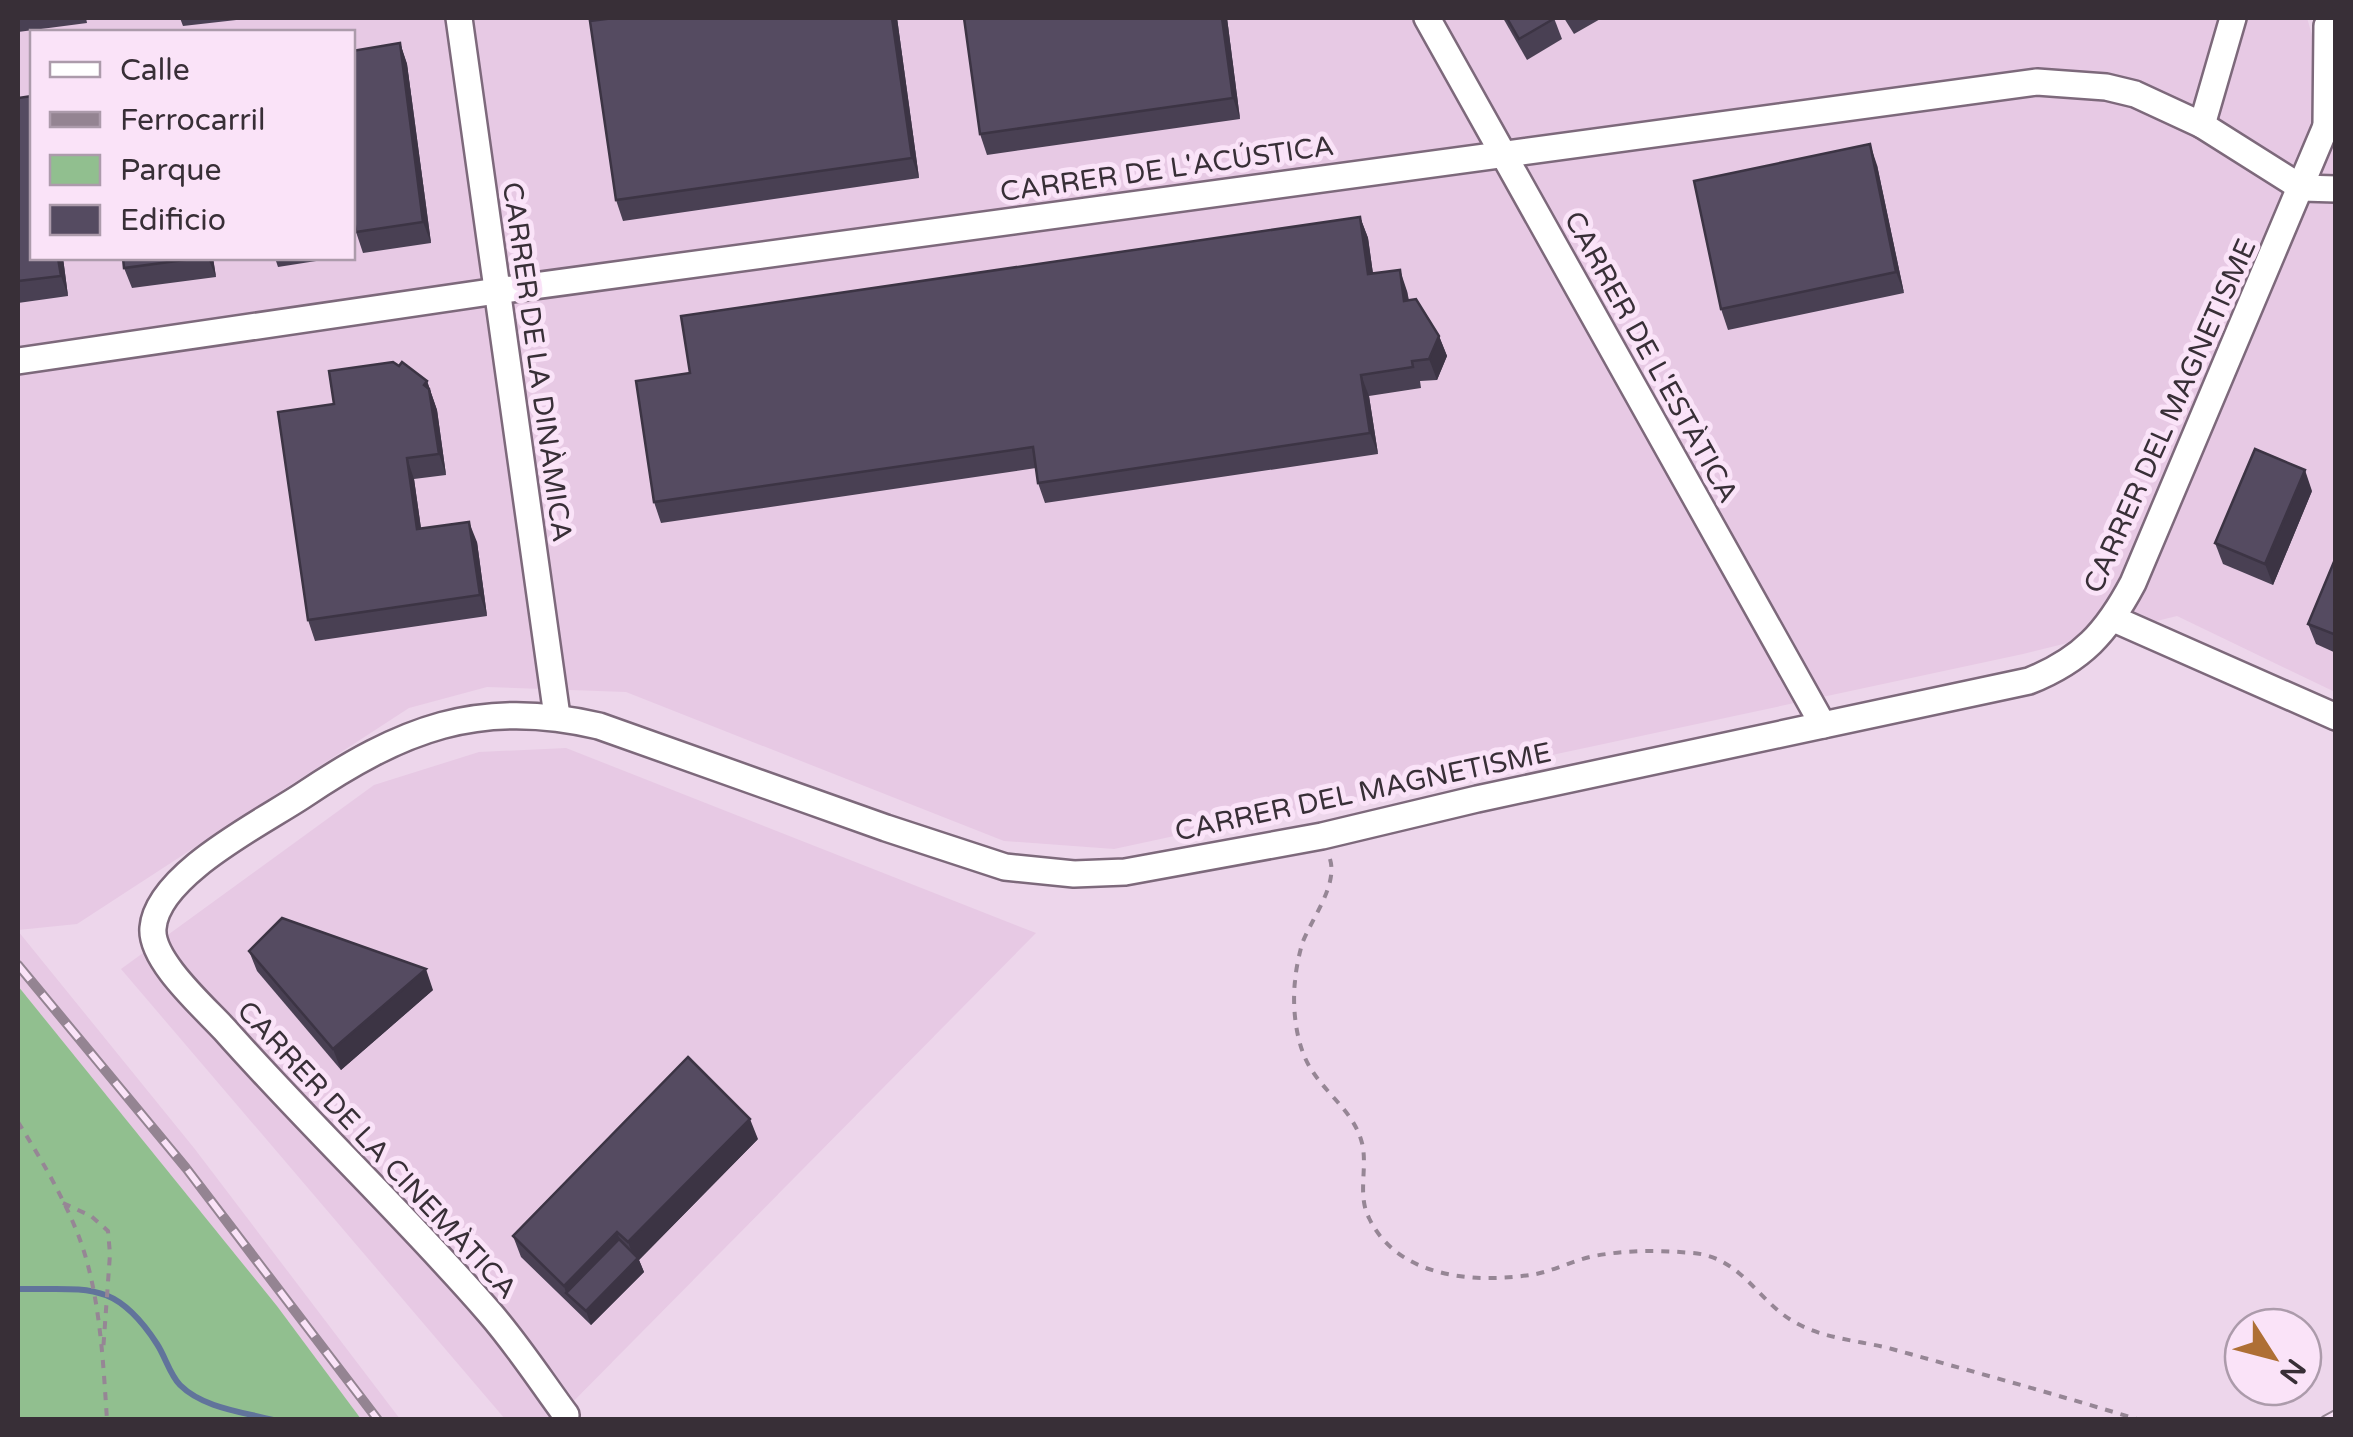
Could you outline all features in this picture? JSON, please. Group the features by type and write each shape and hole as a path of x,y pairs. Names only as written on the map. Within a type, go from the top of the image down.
{"street":[{"name":"CARRER DE LA DINÀMICA","path":"459,18 557,716"},
{"name":"CARRER DE L'ESTÀTICA","path":"1427,18 1823,726"},
{"path":"2202,125 2233,18"},
{"name":"CARRER DEL MAGNETISME","path":"153,924 156,911 177,882 354,761 396,739 434,726 510,714 557,716 599,726 1006,867 1074,874 1125,872 1322,836 1477,798 2029,681 2054,671 2086,650 2114,619 2133,582 2302,188 2331,119 2329,28"},
{"name":"CARRER DE L'ACÚSTICA","path":"18,361 497,290 2037,82 2106,87 2135,94 2202,125 2302,188"},
{"path":"2302,188 2336,189"},
{"path":"2114,619 2336,717"},
{"name":"CARRER DE LA CINEMÀTICA","path":"153,924 156,949 164,962 272,1084 490,1314 566,1414"}],"path":[{"path":"1322,836 1333,869 1302,945 1294,1017 1309,1067 1354,1122 1363,1146 1366,1214 1382,1240 1407,1260 1437,1272 1480,1279 1538,1274 1592,1256 1644,1250 1699,1253 1734,1269 1788,1318 1820,1334 1888,1348 2140,1420"},
{"path":"18,1122 63,1204 84,1256 102,1358 106,1420"},
{"path":"63,1204 91,1216 108,1231 108,1310 102,1358"}],"shaded area":[{"path":"18,18 2307,18 2312,35 2336,66 2335,692 2177,616 2023,654 1114,849 1004,841 626,692 487,687 409,708 77,924 18,930"},
{"path":"566,748 1036,933 555,1420 505,1419 121,969 374,785 479,752"},
{"path":"18,931 194,1148 400,1419 361,1419 277,1306 18,986"}],"green space":[{"path":"18,986 277,1306 361,1419 18,1419"}],"building":[{"path":"892,18 912,158 616,200 590,21"},
{"path":"964,18 1222,18 1233,98 980,134"},
{"path":"1507,18 1555,18 1519,39"},
{"path":"400,43 423,222 356,232 355,50"},
{"path":"30,96 30,260 58,260 61,276 18,281 18,98"},
{"path":"1870,144 1896,272 1721,309 1694,181"},
{"path":"1360,217 1368,274 1400,270 1404,301 1416,299 1439,336 1429,359 1412,361 1413,367 1361,375 1370,433 1038,483 1033,447 654,502 636,381 690,373 681,316"},
{"path":"123,260 184,260 124,268"},
{"path":"393,362 399,366 402,362 427,381 424,385 429,389 439,454 407,458 417,529 469,522 480,595 308,620 278,412 334,404 329,371"},
{"path":"2255,449 2305,470 2265,564 2215,543"},
{"path":"2336,557 2336,635 2308,624"},
{"path":"282,918 426,969 333,1049 249,951"},
{"path":"688,1057 750,1119 628,1242 617,1232 564,1286 513,1236"},
{"path":"619,1239 638,1258 586,1311 566,1293"}],"waterway":[{"path":"18,1289 81,1290 113,1298 142,1323 176,1381 189,1393 224,1408 273,1420"}],"railway":[{"path":"18,965 186,1168 378,1420"},
{"path":"2325,1420 2336,1414"}]}
